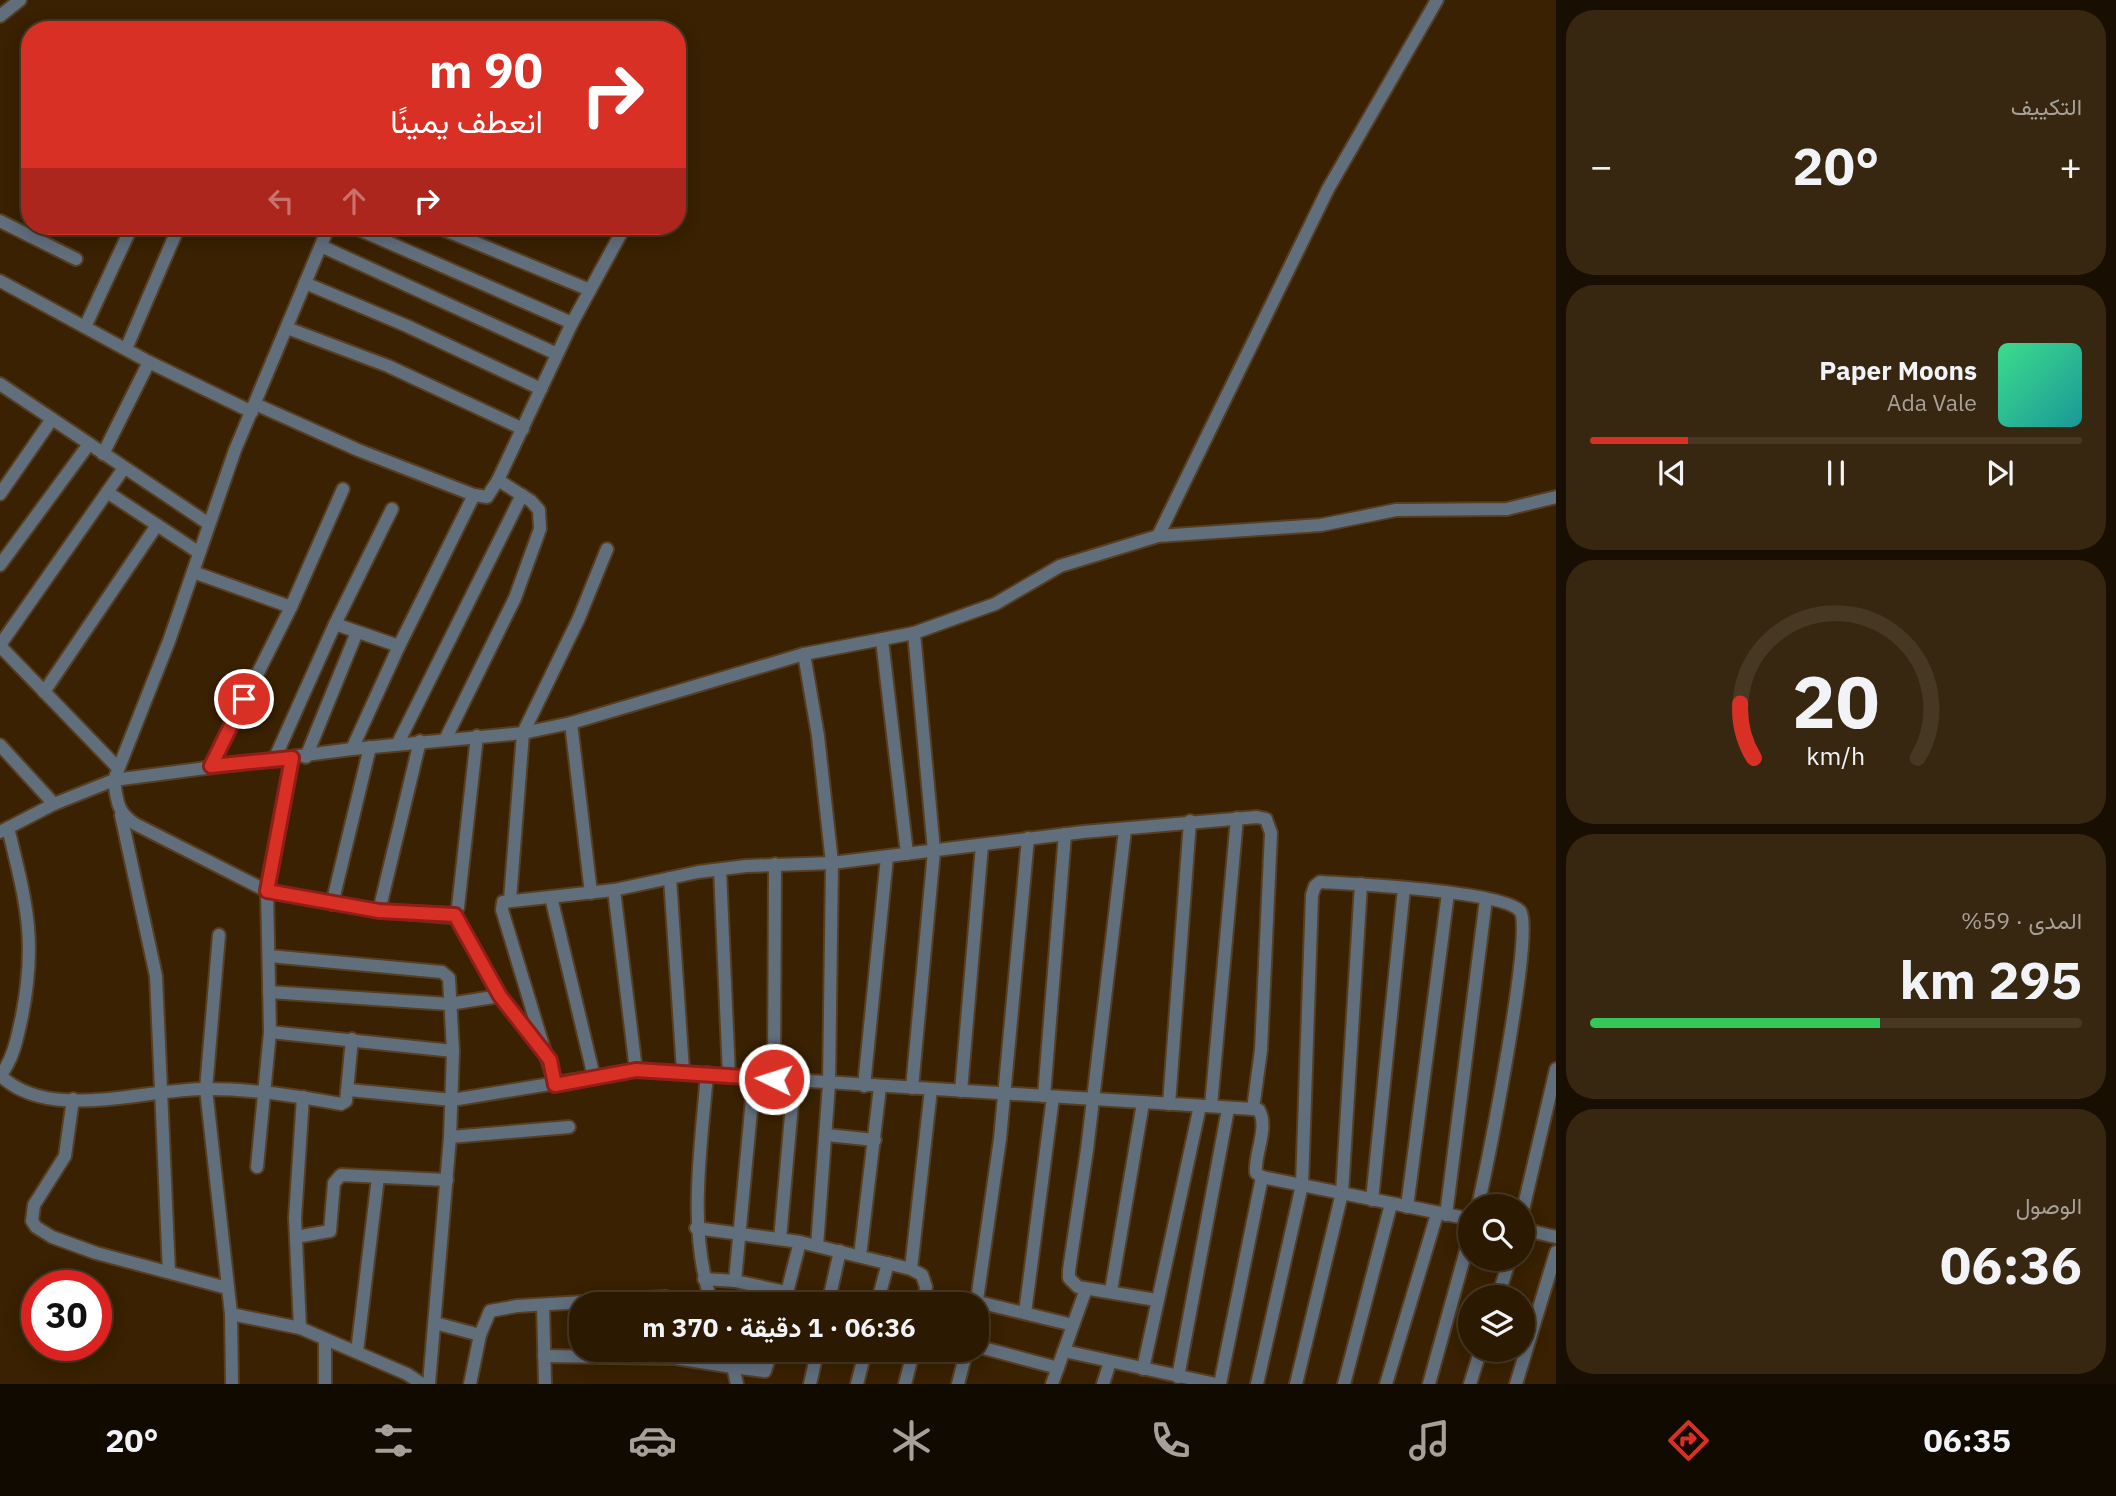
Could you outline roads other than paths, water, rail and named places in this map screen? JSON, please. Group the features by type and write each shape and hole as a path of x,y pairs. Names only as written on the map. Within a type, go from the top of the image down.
{"street":[{"path":"0,16 20,0"},
{"path":"1158,536 1328,189 1437,0"},
{"path":"0,221 21,232"},
{"path":"28,235 76,259"},
{"path":"85,327 128,235"},
{"path":"126,349 175,235"},
{"path":"169,1272 156,976 121,815 116,774 169,641 198,552 254,408 326,235"},
{"path":"372,235 572,323"},
{"path":"457,235 590,290"},
{"path":"0,281 149,362 358,450 474,495 487,497 523,429 572,323 620,235"},
{"path":"321,246 557,354"},
{"path":"305,283 419,331 541,389"},
{"path":"287,328 388,366 523,429"},
{"path":"103,454 149,362"},
{"path":"0,384 209,524"},
{"path":"0,494 52,419"},
{"path":"0,565 89,444"},
{"path":"116,774 0,645 124,468"},
{"path":"445,740 515,598 540,529 539,510 498,480"},
{"path":"211,766 291,607 343,489"},
{"path":"107,492 198,552"},
{"path":"352,748 474,495"},
{"path":"398,743 522,495"},
{"path":"352,1039 348,1090 346,1101 341,1104 264,1092 206,1088 73,1099 29,1096 14,1088 0,1076 15,1049 27,986 31,946 29,915 4,830 116,774 306,757 398,743 523,733 571,723 804,654 914,633 995,604 1060,566 1158,536 1321,525 1396,510 1507,509 1556,497"},
{"path":"274,760 335,624 392,509"},
{"path":"44,692 157,525"},
{"path":"510,900 523,733 579,618 607,549"},
{"path":"193,572 291,607"},
{"path":"335,624 399,646"},
{"path":"306,757 318,720 357,632"},
{"path":"912,1088 934,851 914,633"},
{"path":"882,639 906,854"},
{"path":"804,654 818,737 831,863 829,1084 817,1246"},
{"path":"571,723 591,893"},
{"path":"477,736 455,915 500,996 550,1060"},
{"path":"379,911 420,741"},
{"path":"0,745 54,804"},
{"path":"332,904 370,747"},
{"path":"257,1167 270,1032 267,891 292,758"},
{"path":"121,815 267,891 379,911 455,915"},
{"path":"1143,1369 1156,1300 1205,1106 1237,818"},
{"path":"555,1085 550,1060 502,910 503,902 614,890 670,878 775,864 831,863 1190,821 1266,819 1271,833 1261,1050 1253,1109"},
{"path":"1169,1104 1190,821"},
{"path":"1125,830 1093,1101 1069,1262 1073,1284 1086,1289 1156,1300"},
{"path":"1025,1313 1049,1096 1066,834"},
{"path":"979,1292 1004,1093 1028,838"},
{"path":"961,1091 982,845"},
{"path":"864,1086 887,857"},
{"path":"774,1079 775,864"},
{"path":"720,870 729,1075"},
{"path":"670,878 682,1071"},
{"path":"1257,1384 1302,1185 1312,895 1315,886 1320,882 1448,893 1511,905 1521,911 1524,921 1520,972 1490,1154 1481,1194"},
{"path":"1296,1384 1342,1193 1361,884"},
{"path":"1372,1200 1404,888"},
{"path":"614,890 636,1070"},
{"path":"1407,1207 1448,893"},
{"path":"551,897 594,1077"},
{"path":"1386,1384 1441,1215 1486,899"},
{"path":"219,935 206,1088 231,1314 232,1384"},
{"path":"268,956 442,972 449,978 453,1051 452,1100 429,1384"},
{"path":"269,992 449,1003 500,996"},
{"path":"270,1032 453,1051"},
{"path":"1526,1194 1556,1069"},
{"path":"348,1090 452,1100 636,1070 682,1071 794,1082 1004,1093 1093,1101 1253,1109 1259,1110 1263,1120 1255,1163 1255,1173 1262,1177 1458,1217"},
{"path":"707,1073 696,1228 708,1292"},
{"path":"735,1281 742,1231 754,1078"},
{"path":"780,1238 794,1082"},
{"path":"860,1256 880,1087"},
{"path":"911,1269 931,1089"},
{"path":"300,1328 296,1237 303,1097"},
{"path":"73,1099 65,1156 34,1205 32,1221 36,1227 52,1237 96,1253 228,1289"},
{"path":"1111,1291 1143,1103"},
{"path":"1168,1378 1228,1109"},
{"path":"450,1137 569,1127"},
{"path":"827,1135 875,1139"},
{"path":"296,1237 330,1231 333,1189 341,1175 447,1180"},
{"path":"357,1352 378,1177"},
{"path":"1064,1351 1143,1369 1168,1378 1218,1384 1262,1177"},
{"path":"1344,1384 1391,1204"},
{"path":"696,1228 742,1231 780,1238 911,1269 922,1275 925,1292"},
{"path":"1535,1232 1556,1237"},
{"path":"787,1292 800,1242"},
{"path":"831,1292 840,1251"},
{"path":"1516,1384 1556,1251"},
{"path":"880,1292 888,1263"},
{"path":"1429,1384 1460,1271"},
{"path":"704,1279 735,1281 767,1292"},
{"path":"1052,1384 1086,1289"},
{"path":"470,1384 480,1335 489,1311 517,1306 569,1304"},
{"path":"543,1306 545,1384"},
{"path":"989,1306 1073,1325"},
{"path":"231,1314 300,1328 357,1352 406,1379 422,1384"},
{"path":"435,1323 480,1335"},
{"path":"324,1384 325,1340"},
{"path":"989,1349 1058,1368"},
{"path":"544,1356 569,1355"},
{"path":"712,1362 765,1371 768,1362"},
{"path":"731,1362 737,1384"},
{"path":"810,1384 815,1362"},
{"path":"857,1384 863,1362"},
{"path":"905,1384 911,1362"},
{"path":"958,1384 964,1362"},
{"path":"1103,1384 1110,1362"},
{"path":"1471,1384 1477,1362"}]}
